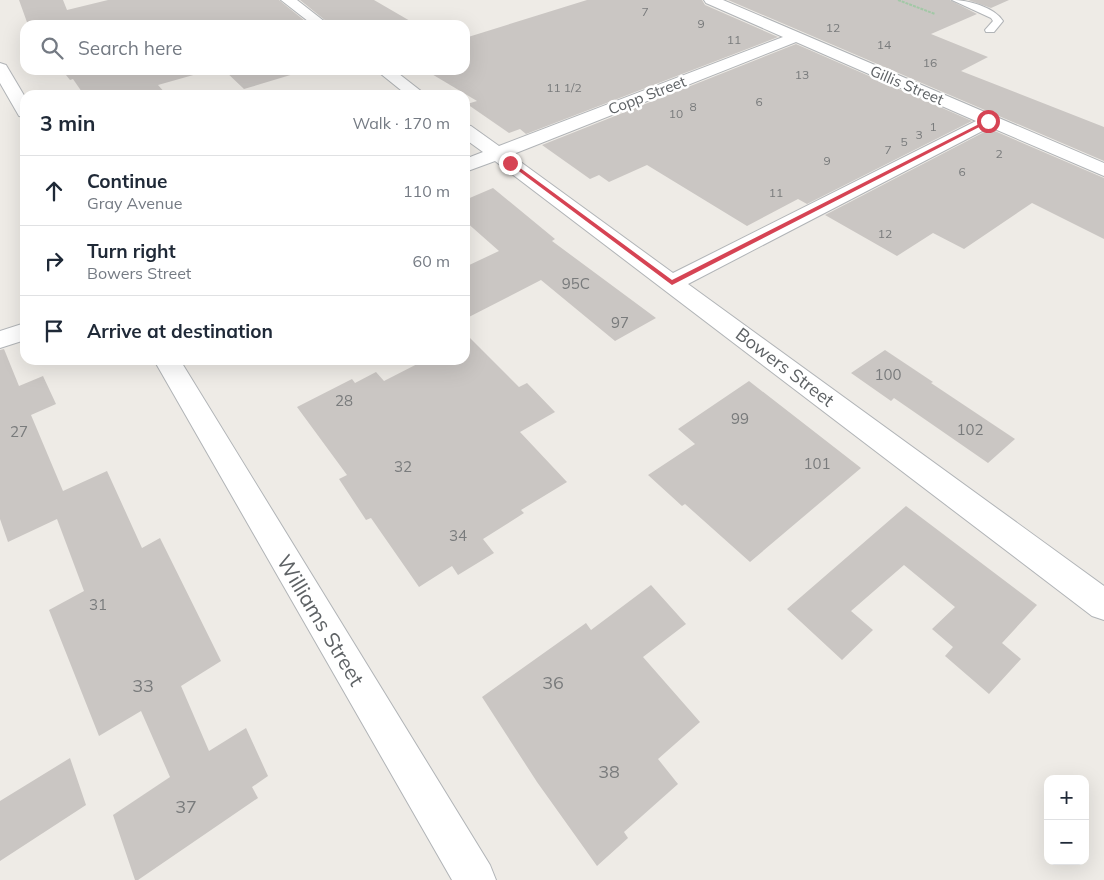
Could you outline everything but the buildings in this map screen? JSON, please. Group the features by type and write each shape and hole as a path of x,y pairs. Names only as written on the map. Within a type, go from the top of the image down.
{"street":[{"path":"288,0 315,20"},
{"name":"Gillis Street","path":"710,0 1104,170"},
{"name":"Copp Street","path":"470,164 796,37"},
{"path":"0,68 20,103"},
{"path":"391,75 411,90"},
{"path":"672,283 988,121"},
{"name":"Bowers Street","path":"470,134 1104,605"},
{"path":"0,340 20,333"},
{"name":"Williams Street","path":"170,365 475,880"}],"lane":[{"path":"957,0 995,16 998,21 990,30"}],"route":[{"path":"510,163 672,283 851,193 988,121"}]}
